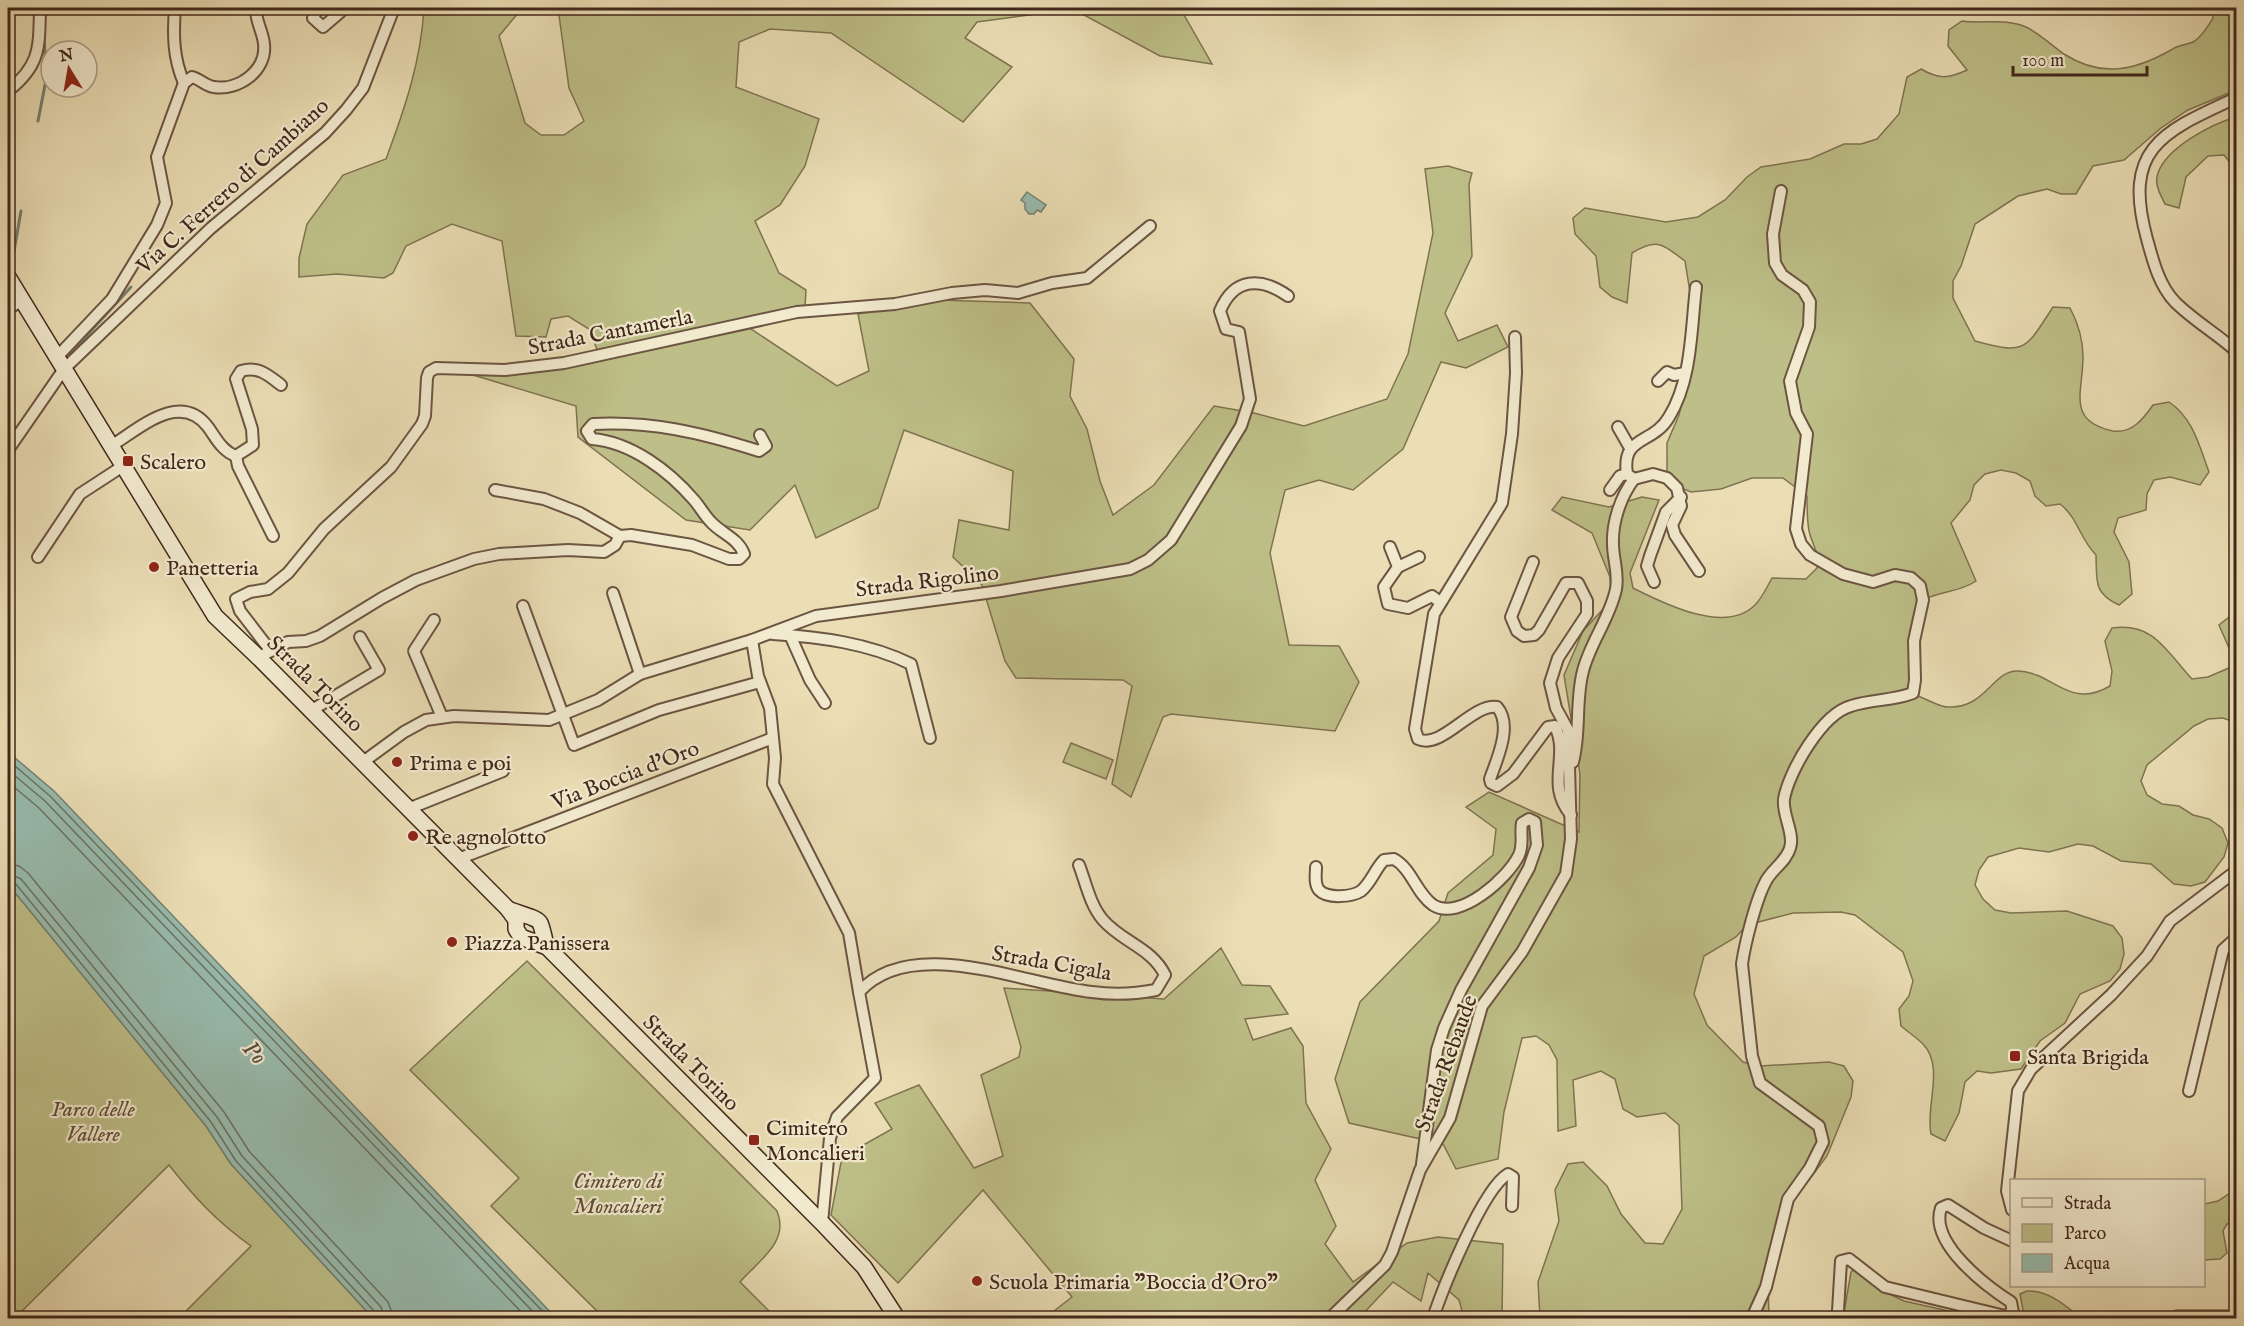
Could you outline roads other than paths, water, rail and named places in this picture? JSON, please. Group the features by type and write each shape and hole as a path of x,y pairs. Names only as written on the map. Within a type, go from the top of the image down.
{"main road":[{"name":"Strada Torino","path":"8,277 209,609 265,654 312,710 508,909 522,916 531,916 540,922 547,947 864,1267 897,1318"}],"street":[{"path":"8,91 22,80 35,63 39,44 40,8"},
{"path":"175,8 174,38 177,67 184,83"},
{"path":"8,450 60,363 112,299 157,225 166,203 157,157 184,83 192,77 210,87 226,89 241,84 254,73 264,57 264,44 256,8"},
{"path":"317,8 313,18 323,27 345,8"},
{"name":"Via C. Ferrero di Cambiano","path":"60,363 202,236 325,133 363,88 394,8"},
{"path":"2236,98 2184,122 2163,138 2148,154 2140,170 2138,189 2143,225 2154,264 2164,287 2175,301 2236,351"},
{"path":"1752,1318 1766,1287 1788,1199 1810,1168 1823,1142 1819,1126 1760,1083 1752,1056 1742,964 1744,950 1766,880 1783,862 1791,846 1784,807 1792,771 1835,713 1848,706 1913,693 1914,641 1923,600 1920,586 1911,578 1895,575 1873,582 1844,574 1810,555 1801,544 1796,529 1806,434 1796,413 1790,381 1809,327 1810,302 1803,290 1782,275 1775,263 1772,249 1774,218 1781,191"},
{"name":"Strada Cantamerla","path":"265,654 240,611 236,599 250,592 268,589 288,573 324,529 391,467 422,424 425,416 427,378 429,372 436,368 505,370 564,363 797,312 895,304 974,291 1018,293 1052,282 1087,278 1150,226"},
{"name":"Strada Rigolino","path":"363,762 404,732 426,720 442,717 549,720 597,700 639,674 752,640 816,616 1001,591 1130,569 1148,560 1171,540 1241,426 1250,399 1239,332 1226,329 1220,311 1226,298 1237,288 1256,282 1275,287 1288,297"},
{"path":"1570,774 1579,741 1583,669 1616,591 1618,572 1613,545 1614,525 1631,477 1625,458 1630,448 1654,433 1668,419 1684,382 1696,287"},
{"path":"8,309 22,300"},
{"path":"1515,337 1516,373 1512,434 1502,503 1434,614 1415,725 1417,738 1423,741 1432,740 1482,710 1497,707 1503,717 1503,731 1490,779 1491,783 1497,786 1513,774 1548,728 1554,725 1559,741 1560,800 1571,815"},
{"path":"236,456 253,445 252,429 236,379 241,371 251,369 262,371 281,386"},
{"path":"1658,381 1667,372 1674,375 1685,373"},
{"path":"111,446 156,418 179,410 198,416 217,442 236,456 238,466 273,536"},
{"path":"495,490 544,499 580,513 620,536 631,535 692,545 729,559 739,559 744,554 740,545 712,523 694,500 664,472 625,446 592,439 586,431 593,424 673,427 759,451 766,446 760,435"},
{"path":"1618,427 1630,448"},
{"path":"38,557 80,494 123,466"},
{"path":"1610,490 1620,476 1653,474 1667,478 1677,488 1681,497 1681,506 1672,525 1675,535 1698,571"},
{"path":"1654,582 1647,566 1650,556 1666,512 1681,497"},
{"path":"265,654 288,642 306,641 320,636 399,589 474,559 499,554 568,550 604,552 615,545 620,536"},
{"path":"1390,547 1398,567"},
{"path":"1419,557 1398,567 1384,587 1384,595 1388,604 1408,608 1432,596 1440,602"},
{"name":"Strada Rebaude","path":"1330,1318 1385,1264 1420,1170 1450,1118 1482,1006 1522,952 1566,874 1571,839 1568,730 1556,708 1550,683 1558,658 1587,614 1587,601 1578,583 1566,583 1534,635 1524,636 1517,631 1511,617 1533,562"},
{"path":"614,593 639,674"},
{"path":"523,606 565,714 574,746 659,710 760,682"},
{"path":"434,620 414,651 442,717"},
{"path":"768,634 843,642 895,656 911,663 930,738"},
{"path":"790,635 810,680 825,703"},
{"path":"312,710 379,670 360,637"},
{"path":"752,640 760,682 770,708 773,738 773,784 849,933 875,1078 837,1117 830,1138 822,1223"},
{"name":"Via Boccia d'Oro","path":"458,859 773,738"},
{"path":"408,809 503,771"},
{"path":"1316,867 1317,885 1320,891 1324,894 1348,895 1363,890 1384,860 1394,859 1404,866 1431,903 1439,908 1452,909 1476,898 1503,876 1521,849 1522,823 1529,819 1536,825 1537,845 1529,868 1461,990 1444,1028 1437,1050 1420,1170"},
{"name":"Strada Cigala","path":"859,992 869,981 889,971 931,963 979,969 1090,992 1136,994 1156,990 1165,975 1158,961 1104,921 1092,902 1079,865"},
{"path":"2010,1202 2007,1191 2018,1091 2031,1069 2111,995 2147,956 2170,921 2236,871"},
{"path":"2189,1091 2223,950 2236,938"},
{"path":"1433,1318 1445,1282 1483,1203 1500,1179 1508,1174 1513,1177 1512,1206"},
{"path":"1835,1318 1838,1311 1841,1261 1849,1259 1885,1287 2005,1316 2013,1312 2011,1302 1983,1284 1963,1263 1940,1227 1938,1217 1941,1208 1948,1205 1984,1228 2010,1240"}],"water":[{"path":"1027,192 1046,205 1041,212 1037,210 1034,214 1029,214 1025,209 1025,203 1021,200"},
{"name":"Po","path":"8,752 54,791 556,1318 373,1318 231,1164 206,1126 8,884"}],"waterway":[{"path":"45,17 47,8"},
{"path":"38,121 46,80 44,33"},
{"path":"8,265 13,257 21,211"},
{"path":"70,354 131,287"}],"place":[{"name":"Scalero","path":"128,461"},
{"name":"Panetteria","path":"154,567"},
{"name":"Prima e poi","path":"397,762"},
{"name":"Re agnolotto","path":"413,836"},
{"name":"Piazza Panissera","path":"452,942"},
{"name":"Santa Brigida","path":"2015,1056"},
{"name":"Cimitero Moncalieri","path":"754,1140"},
{"name":"Scuola Primaria \"Boccia d'Oro\"","path":"977,1281"}],"park label":[{"name":"Parco delle Vallere","path":"93,1120"},
{"name":"Cimitero di Moncalieri","path":"618,1192"}]}
